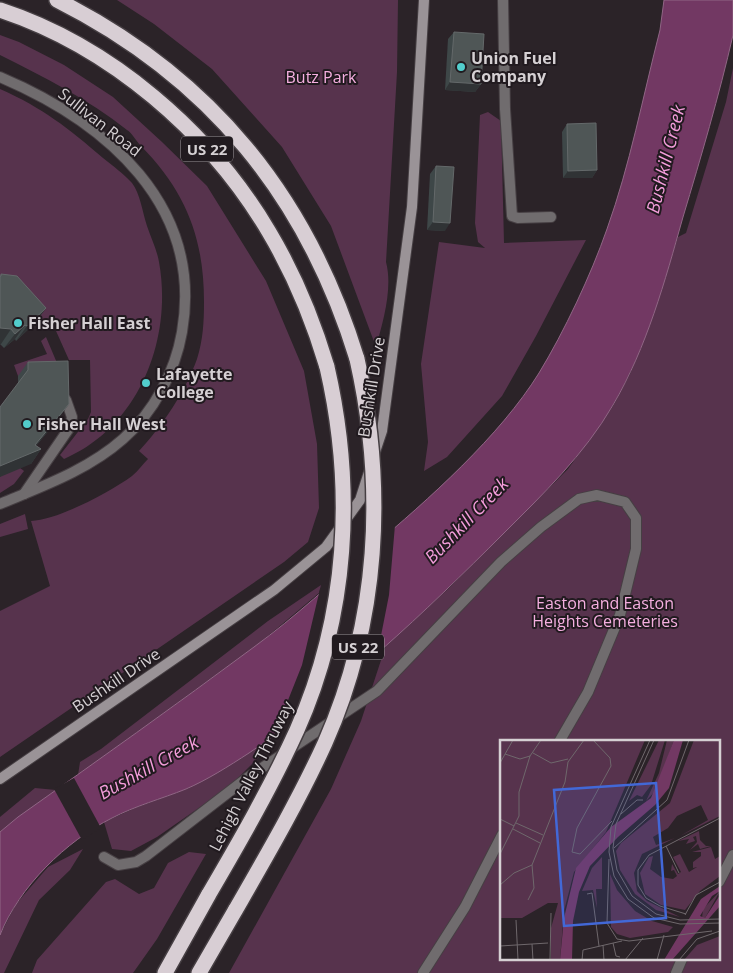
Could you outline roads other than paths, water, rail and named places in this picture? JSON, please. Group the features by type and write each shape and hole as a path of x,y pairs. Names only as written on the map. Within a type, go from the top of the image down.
{"highway":[{"name":"US 22","path":"57,0 108,28 160,64 210,108 256,159 285,200 310,243 336,298 356,359 368,416 375,485 372,563 364,621 348,680 325,742 288,818 199,973"},
{"name":"Lehigh Valley Thruway","path":"0,10 66,38 117,70 164,107 211,154 250,203 283,257 310,316 327,367 338,420 344,504 342,560 334,615 319,670 297,730 261,804 165,973"}],"street":[{"name":"Bushkill Drive","path":"0,779 274,590 326,547 360,500 382,431 408,236 424,0"},
{"path":"503,0 505,109 512,216 518,218 551,217"},
{"name":"Sullivan Road","path":"0,77 32,91 65,111 127,159 144,178 162,204 176,236 186,290 184,318 176,360 164,385 145,416 124,439 89,464 0,504"},
{"path":"24,494 70,427 72,417 66,400"},
{"path":"104,857 118,865 136,862 146,856 247,778 377,691 501,562 541,527 579,499 597,495 625,502 636,518 636,549 620,615 588,692 560,740"},
{"path":"423,973 465,907 500,839"},
{"path":"720,880 733,854"},
{"path":"676,973 682,960"}],"water":[{"name":"Bushkill Creek","path":"664,0 733,0 733,35 722,81 654,313 636,360 602,423 576,457 533,504 443,593 381,650 317,704 249,753 202,781 121,814 78,839 61,852 32,883 8,917 0,935 0,832 18,817 269,636 439,488 484,443 523,397 539,373 567,322 585,284 607,229 623,180 636,130 660,30"}],"place":[{"name":"Union Fuel Company","path":"461,67"},
{"name":"Fisher Hall East","path":"18,323"},
{"name":"Lafayette College","path":"146,383"},
{"name":"Fisher Hall West","path":"27,424"}],"park label":[{"name":"Butz Park","path":"321,77"},
{"name":"Easton and Easton Heights Cemeteries","path":"605,612"}]}
